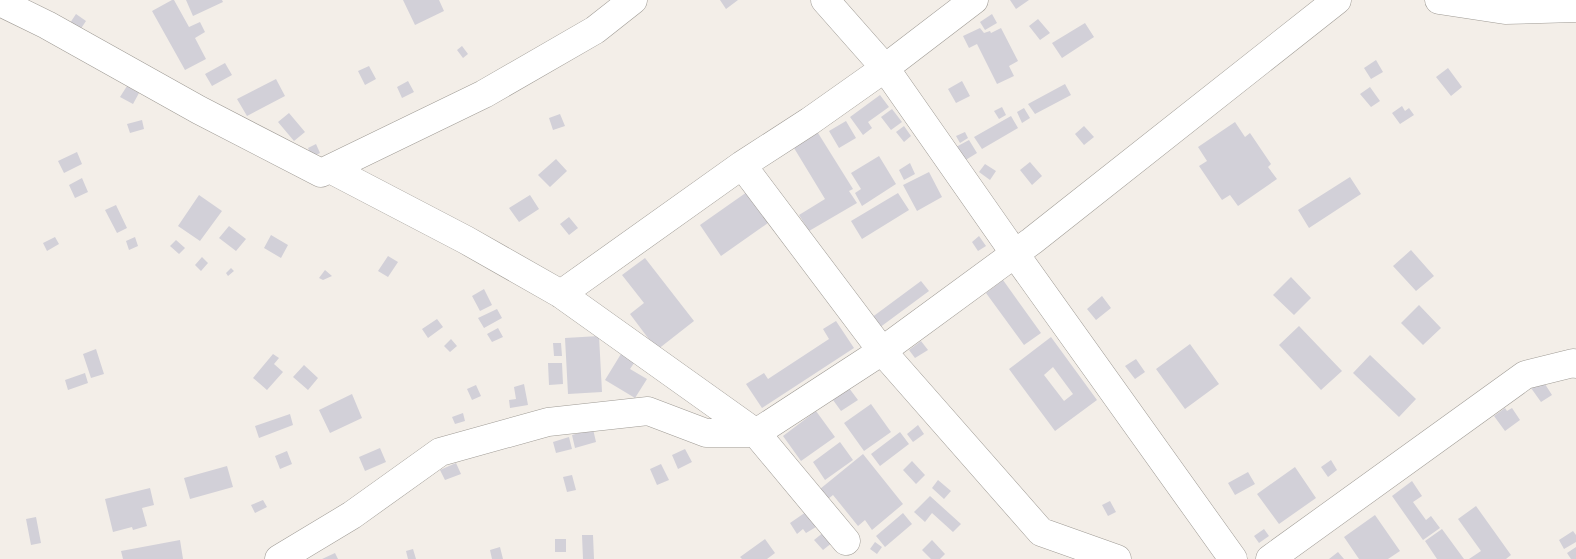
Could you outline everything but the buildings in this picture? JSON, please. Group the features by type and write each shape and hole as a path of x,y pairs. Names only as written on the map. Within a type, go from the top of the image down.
{"street":[{"path":"825,0 885,68 1233,559"},
{"path":"561,294 742,165 810,121 885,68 974,0"},
{"path":"279,559 352,515 440,452 548,422 648,411 706,433 756,433 882,350 1015,254 1337,0"},
{"path":"1439,0 1505,10 1576,8"},
{"path":"0,2 47,25 199,110 321,173 484,94 595,30 626,2"},
{"path":"742,165 882,350 1041,532 1117,559"},
{"path":"330,169 466,240 561,294 756,433 846,541"},
{"path":"1270,559 1525,375 1573,363 1576,364"}]}
